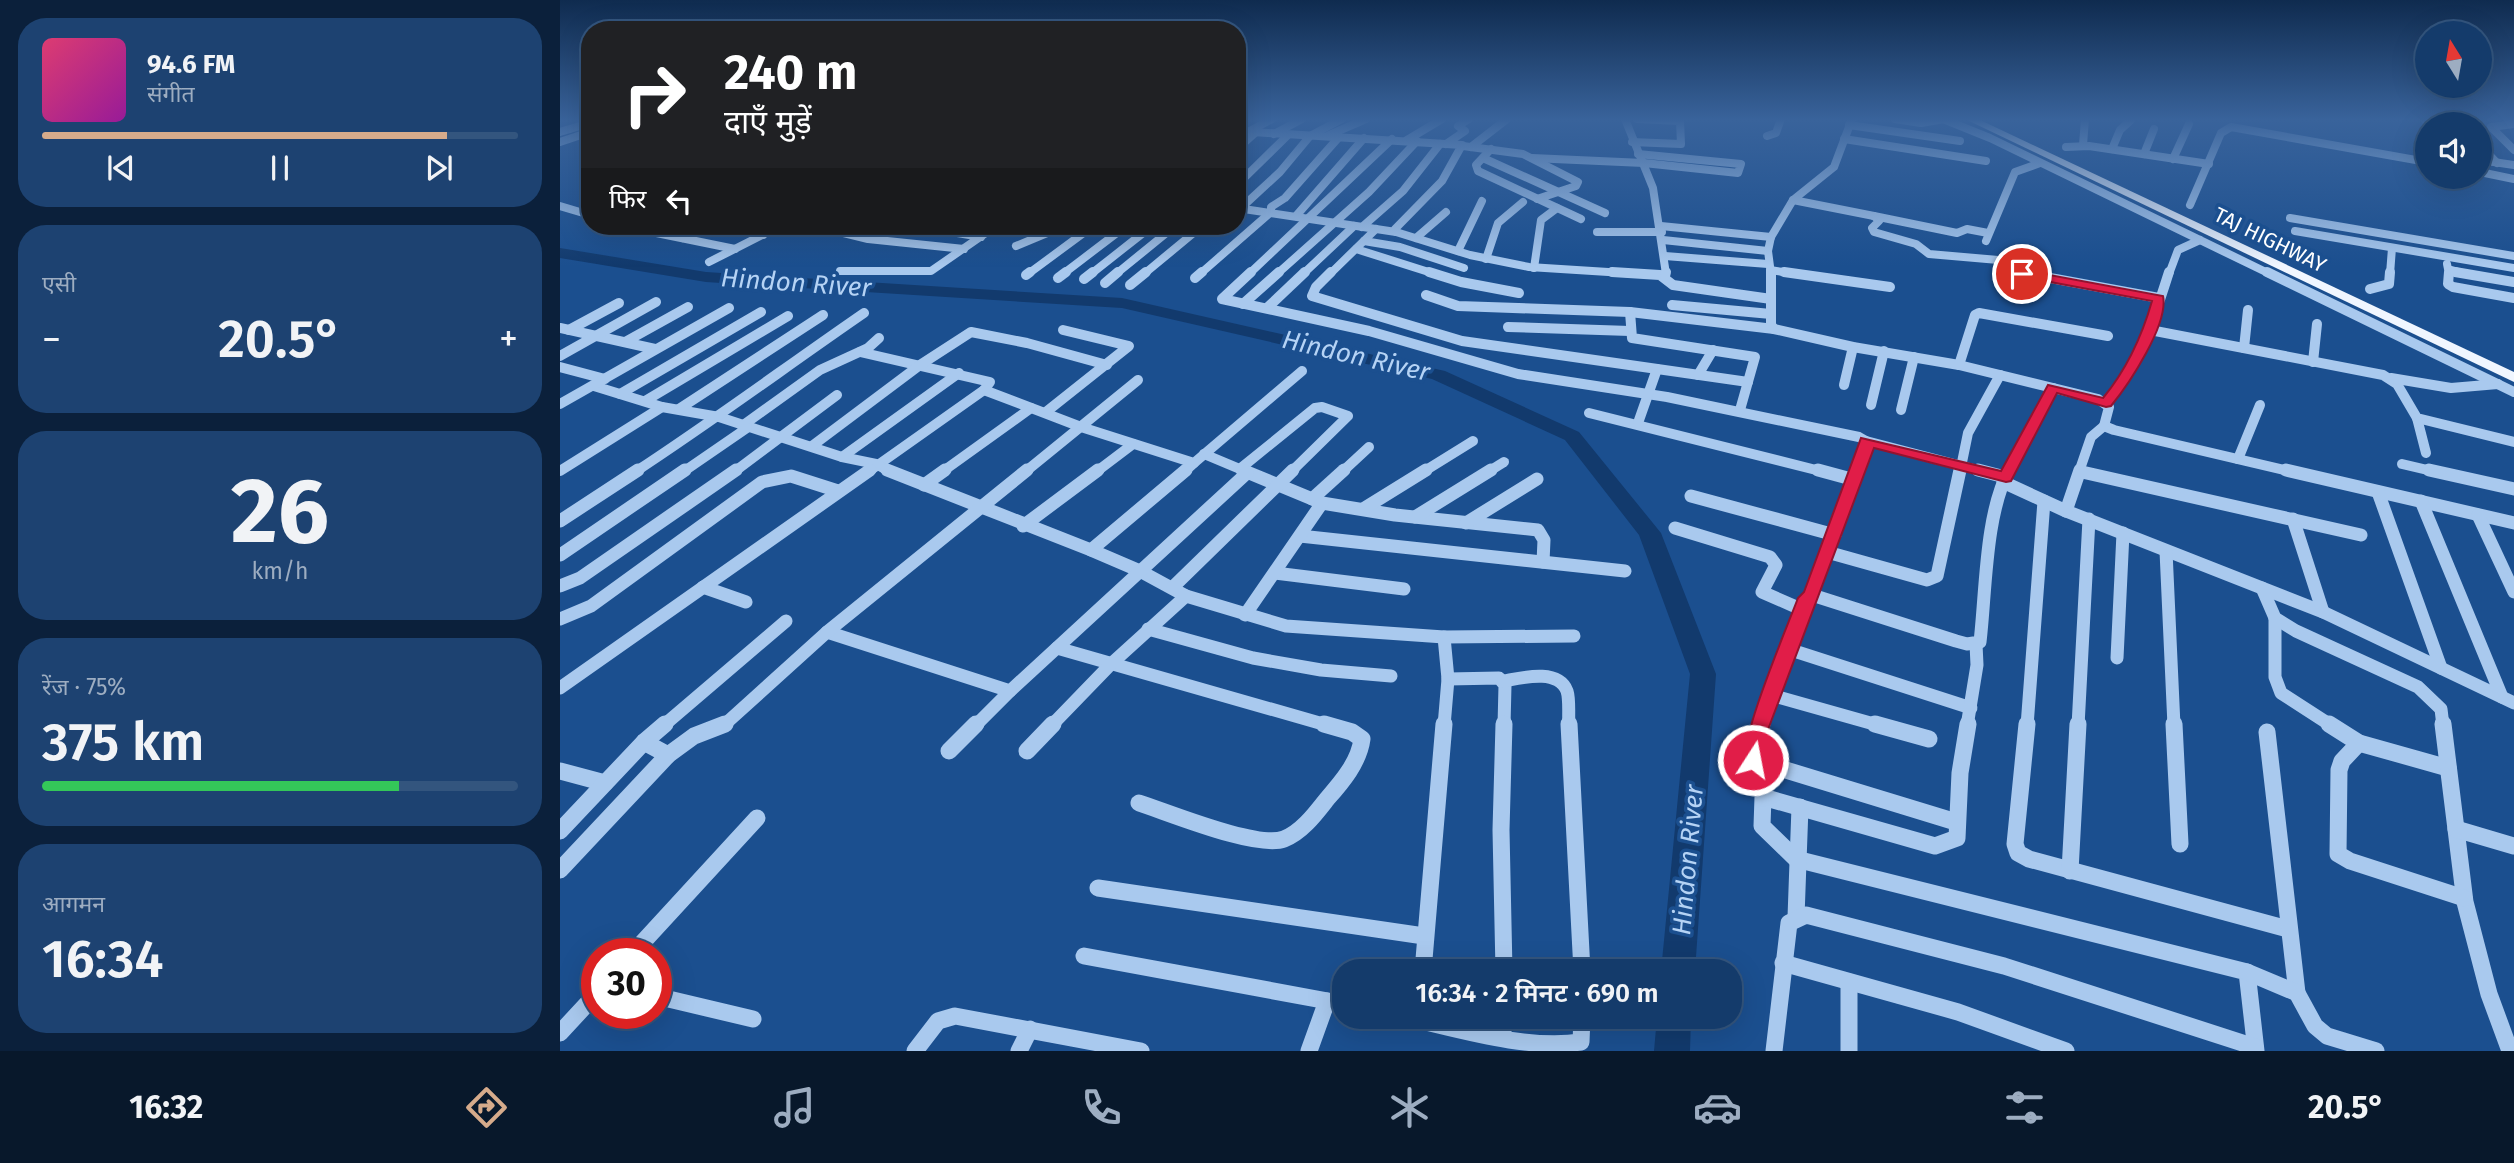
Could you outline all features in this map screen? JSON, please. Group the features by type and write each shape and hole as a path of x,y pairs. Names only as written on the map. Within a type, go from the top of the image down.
{"main road":[{"name":"TAJ HIGHWAY","path":"2073,168 2514,378"},
{"path":"2091,168 2514,367"}],"street":[{"path":"1246,202 1284,168"},
{"path":"1246,234 1271,212 1271,206 1285,198 1312,168"},
{"path":"1296,216 1340,168"},
{"path":"1361,168 1222,299 1423,345 1518,374 1740,410 1961,466 2004,480 2066,511 2323,612 2508,700"},
{"path":"1243,304 1369,192 1389,168"},
{"path":"1266,308 1358,226 1403,191 1423,168"},
{"path":"1396,232 1395,229 1451,168"},
{"path":"1475,168 1581,219"},
{"path":"1505,168 1605,213"},
{"path":"1537,199 1578,182 1551,168"},
{"path":"1645,168 1662,233 1667,283 1771,299"},
{"path":"1691,168 1738,173 1740,168"},
{"path":"1774,329 1768,251 1771,237 1793,200 1833,168"},
{"path":"1793,200 1957,233 1969,229 1987,237 2015,172 2026,168"},
{"path":"2050,168 2514,392"},
{"path":"2190,205 2207,168"},
{"path":"2492,174 2514,179"},
{"path":"1458,251 1482,201"},
{"path":"1486,259 1498,223 1523,202"},
{"path":"560,206 581,212"},
{"path":"1534,268 1541,220 1557,208"},
{"path":"1246,209 1396,232 1486,259 1534,268 1665,276"},
{"path":"1416,238 1446,212"},
{"path":"1874,216 1879,221 1872,228 1874,232 1916,244 1929,254 2010,261 2020,273 2027,275 2159,298"},
{"path":"2290,218 2514,256"},
{"path":"1376,229 1316,287 1312,296 1462,341 1748,382"},
{"path":"2295,231 2514,268"},
{"path":"1597,232 1771,237"},
{"path":"1662,233 1768,251"},
{"path":"668,235 736,249"},
{"path":"683,238 689,235"},
{"path":"709,262 763,235"},
{"path":"851,235 964,249"},
{"path":"969,235 981,237"},
{"path":"840,271 931,271 984,235"},
{"path":"1016,246 1043,235"},
{"path":"1026,275 1081,235"},
{"path":"1058,278 1114,235"},
{"path":"1084,279 1140,235"},
{"path":"1105,283 1164,235"},
{"path":"1130,285 1191,235"},
{"path":"1195,278 1245,235"},
{"path":"2106,403 2124,381 2150,330 2178,250 2200,240"},
{"path":"1364,241 1400,247 1464,268"},
{"path":"2370,289 2389,284 2392,248"},
{"path":"1356,249 1461,282 1519,293"},
{"path":"1665,256 1769,267 1890,287"},
{"path":"2447,257 2448,284 2452,287 2514,298"},
{"path":"2449,270 2514,282"},
{"path":"1426,295 1458,306 1630,312 1774,329 1853,347 1959,365 2106,403 2109,407 2102,421 2104,426"},
{"path":"560,356 656,302"},
{"path":"565,329 620,303"},
{"path":"1672,305 1771,314"},
{"path":"625,342 688,307"},
{"path":"560,404 729,308"},
{"path":"2244,348 2248,310"},
{"path":"620,394 761,312"},
{"path":"1630,312 1630,331 1632,338 1637,340 1755,357 1740,410"},
{"path":"560,521 719,417 746,394 864,313"},
{"path":"1959,365 1975,314 1979,313 2108,336"},
{"path":"679,410 823,314"},
{"path":"645,401 788,316"},
{"path":"741,324 766,330"},
{"path":"2313,362 2317,324"},
{"path":"1508,327 1630,331"},
{"path":"565,329 655,349"},
{"path":"1046,412 1129,346 1063,330"},
{"path":"2150,330 2451,388 2499,384"},
{"path":"812,446 962,335 976,332 1107,365"},
{"path":"560,555 745,427 820,370 860,352 878,338"},
{"path":"1844,385 1853,347"},
{"path":"1698,375 1713,350"},
{"path":"1871,405 1884,351"},
{"path":"560,688 984,390 990,382 860,352"},
{"path":"1901,410 1914,357"},
{"path":"560,367 600,382 620,394 662,407 719,417 842,457 876,464 899,477 1091,550 1173,587 1185,596 1245,615 1318,630 1444,637 1574,636"},
{"path":"1638,423 1651,394 1657,369"},
{"path":"1091,550 1303,372"},
{"path":"842,457 959,373"},
{"path":"1827,552 1933,580 1937,576 1968,433 2000,375"},
{"path":"2391,378 2401,388 2410,412 2417,418 2514,442"},
{"path":"560,870 668,755 694,736 723,726 827,632 1138,380"},
{"path":"2053,388 2004,480 1992,535 1980,642 1976,645 1971,708 1956,822 1957,838 1935,846 1763,797 1762,826 1796,859 2247,972 2297,993 2304,999 2314,1025 2323,1033 2376,1051"},
{"path":"984,390 1133,444 1244,471 1317,501 1415,517 1538,530 1544,540 1543,562"},
{"path":"560,586 580,578 678,513 837,395"},
{"path":"2238,459 2260,405"},
{"path":"560,471 662,407"},
{"path":"949,751 1244,471 1315,408 1322,407 1348,416 1173,587"},
{"path":"924,485 1031,408"},
{"path":"1589,413 1638,423 1855,480"},
{"path":"2417,418 2426,453"},
{"path":"2104,426 2514,523"},
{"path":"2066,511 2082,472 2091,437 2104,426"},
{"path":"1363,509 1473,441"},
{"path":"1866,441 1867,447 1835,535 1812,595 1807,598 1802,610 1759,727 1753,760 1956,822"},
{"path":"1023,526 1133,444"},
{"path":"1245,615 1300,536 1317,501 1368,447"},
{"path":"1415,517 1504,462"},
{"path":"2402,464 2514,489"},
{"path":"2082,472 2361,535"},
{"path":"560,619 591,606 762,482 786,474 798,474 838,491"},
{"path":"1466,523 1537,479"},
{"path":"2378,492 2441,668"},
{"path":"1692,496 1835,535"},
{"path":"2043,501 2033,666 2015,844 2018,853 2070,871 2288,929"},
{"path":"2421,501 2508,700"},
{"path":"2478,515 2514,592"},
{"path":"2293,519 2323,612"},
{"path":"2070,871 2089,520"},
{"path":"1675,528 1770,557 1776,565 1762,592 1802,610"},
{"path":"2117,658 2123,533"},
{"path":"1300,536 1625,571"},
{"path":"2166,551 2180,844"},
{"path":"1275,573 1404,589"},
{"path":"703,587 746,602"},
{"path":"2262,588 2275,618 2275,677 2281,693 2359,743 2448,768"},
{"path":"1812,595 1955,641 1976,645"},
{"path":"1027,751 1111,664 1185,596"},
{"path":"2275,618 2296,631 2417,687 2434,699 2441,709 2464,898 2489,994 2510,1051"},
{"path":"560,831 644,742 786,621"},
{"path":"1148,629 1253,659 1321,670 1391,676"},
{"path":"827,632 1010,691"},
{"path":"1423,959 1448,679 1444,637"},
{"path":"1057,648 1352,732 1362,739 1363,746 1336,789 1299,830 1280,841 1262,842 1139,803"},
{"path":"1788,649 1971,708"},
{"path":"1448,679 1504,681 1544,675 1561,684 1567,691 1581,959"},
{"path":"1503,959 1501,830 1504,681"},
{"path":"1771,695 1928,739"},
{"path":"2267,732 2297,993"},
{"path":"644,742 668,755"},
{"path":"2359,743 2342,761 2339,770 2338,854 2350,861 2464,898"},
{"path":"560,771 605,783"},
{"path":"1796,917 1796,859 1800,807"},
{"path":"647,938 757,818"},
{"path":"2456,829 2514,846"},
{"path":"1098,888 1424,936"},
{"path":"1774,1051 1789,923 1796,917 1806,915 2004,966 2256,1049 2247,972"},
{"path":"1084,956 1332,1001"},
{"path":"1783,963 1958,1012 2066,1051"},
{"path":"1849,982 1849,1051"},
{"path":"672,1000 753,1019"},
{"path":"1309,1051 1332,1009"},
{"path":"560,1032 581,1010"},
{"path":"915,1051 938,1021 955,1016 1128,1050"},
{"path":"1019,1051 1030,1029"},
{"path":"1463,1029 1503,1038 1574,1045 1581,1042 1582,1029"},
{"path":"1503,1029 1503,1038"}],"waterway":[{"name":"Hindon River","path":"560,253 706,277 1122,303 1438,375 1572,436 1650,533 1703,674 1679,959"},
{"name":"Hindon River","path":"1672,1051 1673,1029"}],"route":[{"path":"1753,760 1759,727 1807,598 1812,595 1835,535 1867,447 1866,441 2006,477 2053,388 2106,403 2124,381 2150,330 2159,298 2022,274"}]}
